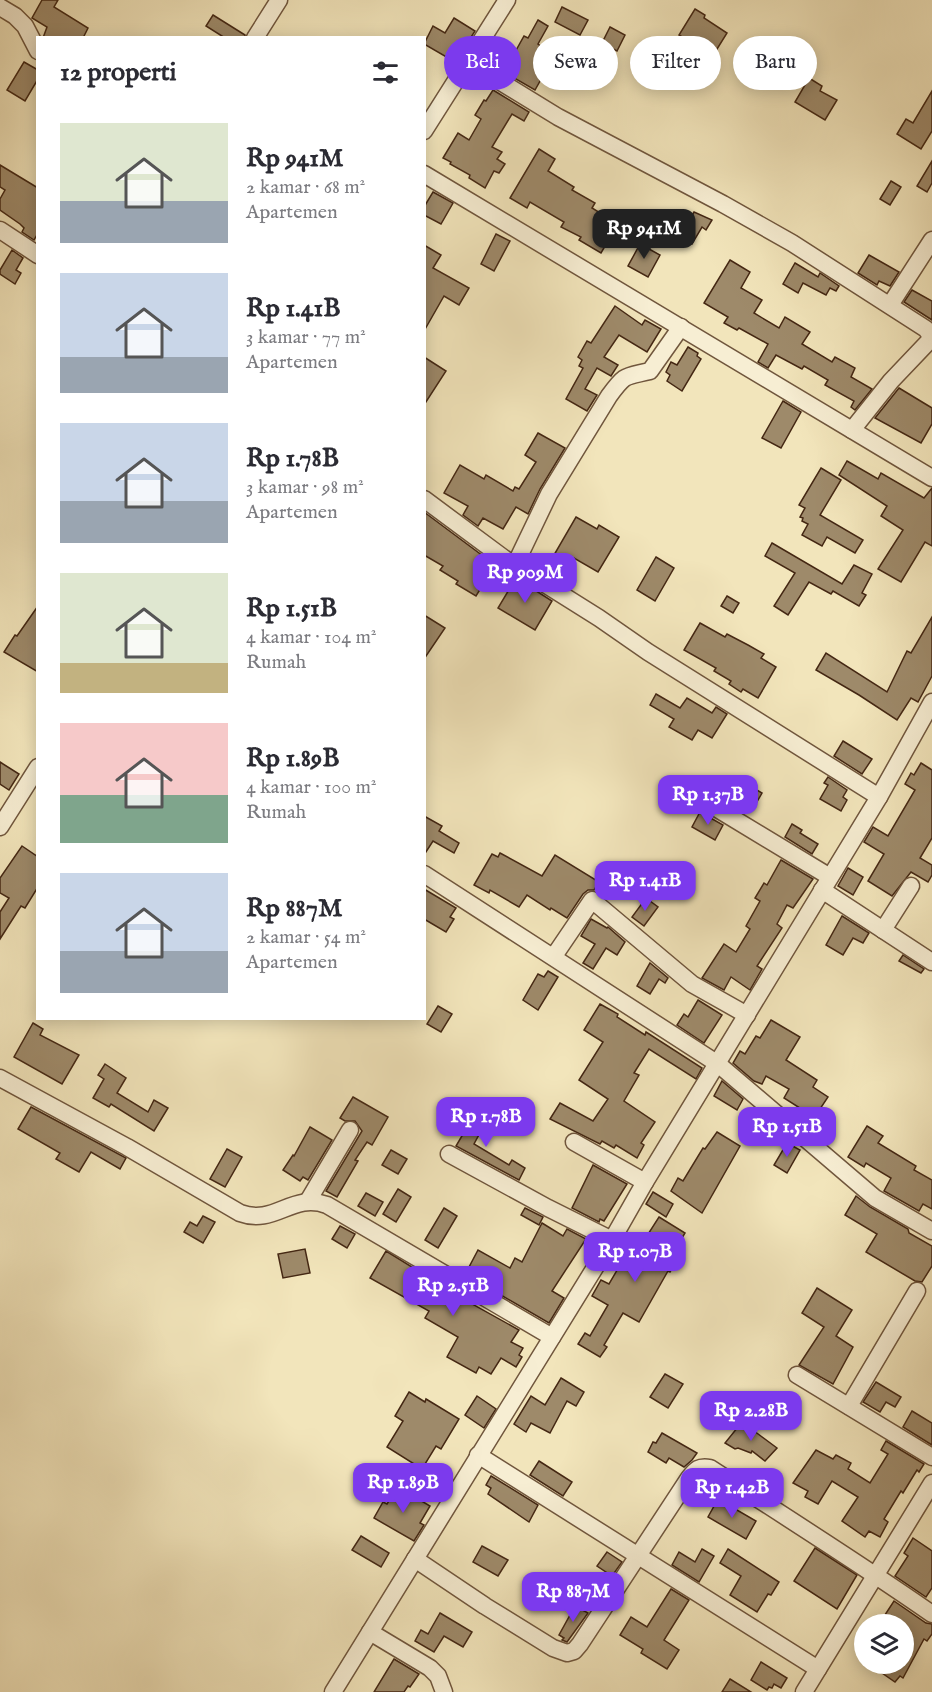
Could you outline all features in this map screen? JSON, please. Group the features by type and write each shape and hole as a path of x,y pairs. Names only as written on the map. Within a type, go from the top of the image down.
{"street":[{"path":"256,36 279,0"},
{"path":"484,36 507,0"},
{"path":"0,7 15,16 25,26 36,47"},
{"path":"426,128 450,90"},
{"path":"514,90 558,117 792,243 926,329 931,336 852,430"},
{"path":"426,175 932,478"},
{"path":"0,230 36,254"},
{"path":"890,305 932,240"},
{"path":"515,566 549,494 609,396 627,375 650,370 681,327"},
{"path":"426,500 515,566 879,797"},
{"path":"333,1692 612,1240 879,797 932,702"},
{"path":"0,827 36,770"},
{"path":"711,805 826,884 883,930 932,962"},
{"path":"426,875 718,1064 875,1198 932,1230"},
{"path":"883,930 911,886"},
{"path":"554,956 592,900 692,984 747,1015"},
{"path":"0,1078 240,1213 269,1215 298,1202 308,1201 318,1201 327,1205 552,1337"},
{"path":"308,1201 350,1130"},
{"path":"574,1142 645,1182"},
{"path":"449,1154 612,1240"},
{"path":"849,1406 917,1291"},
{"path":"797,1375 932,1457"},
{"path":"478,1455 818,1669"},
{"path":"415,1559 553,1648 567,1653 574,1651 689,1478 695,1470 702,1467 710,1468 876,1575 932,1614"},
{"path":"804,1692 932,1483"},
{"path":"370,1632 430,1668 436,1674 444,1692"}],"building":[{"path":"42,0 58,0 54,7 88,28 84,36 44,36 47,27 32,18"},
{"path":"562,7 588,20 580,35 555,22"},
{"path":"695,9 727,33 721,43 721,36 679,35"},
{"path":"213,15 245,36 222,36 206,26"},
{"path":"454,18 475,31 472,36 444,36 444,56 426,45 433,26 445,33"},
{"path":"538,20 548,26 542,36 533,36 533,89 521,82 521,41 524,36 528,38"},
{"path":"610,27 625,35 618,49 618,36 606,36"},
{"path":"24,62 36,69 36,82 25,101 7,90"},
{"path":"817,83 822,86 820,91 837,100 825,120 795,102 802,90 817,90"},
{"path":"493,90 529,112 524,121 512,114 492,147 502,152 497,159 505,164 499,173 494,171 485,188 469,178 470,175 443,158 458,133 469,140 481,119 475,115 484,100 486,101"},
{"path":"932,91 932,131 921,149 897,134 906,119 913,123"},
{"path":"539,149 555,159 548,171 574,187 572,190 595,203 592,208 618,224 601,253 579,240 581,237 561,227 564,222 530,202 527,208 510,198"},
{"path":"932,161 932,183 927,192 917,186"},
{"path":"0,165 36,187 36,236 34,240 22,232 24,228 20,224 0,210 0,199 5,190 0,187"},
{"path":"891,181 901,187 890,205 880,199"},
{"path":"433,192 453,203 441,224 426,216 426,204"},
{"path":"694,212 712,220 706,230 702,227 692,244 680,236"},
{"path":"496,234 510,241 494,271 481,264"},
{"path":"640,244 660,255 648,277 628,266"},
{"path":"426,246 441,255 433,268 469,288 459,305 444,296 426,328"},
{"path":"12,250 23,258 16,270 21,273 15,284 0,274"},
{"path":"869,255 899,272 890,286 879,281 877,285 858,273"},
{"path":"730,260 750,272 741,288 762,300 754,313 779,328 785,317 810,332 802,344 832,362 835,357 855,368 851,377 872,389 855,410 851,407 854,401 825,385 828,380 804,366 802,369 776,355 768,368 758,362 768,344 739,328 737,330 724,323 728,317 704,303"},
{"path":"795,263 818,277 820,273 839,286 836,291 830,288 826,295 803,283 798,293 783,284"},
{"path":"912,290 932,301 932,320 904,302"},
{"path":"615,306 642,325 645,320 661,329 647,352 619,335 604,357 618,365 611,376 597,368 585,389 597,395 587,411 566,399 583,368 579,366 582,360 578,357 587,341 591,343"},
{"path":"688,347 698,353 697,356 701,359 682,391 667,381 670,375 666,372 671,362 677,365"},
{"path":"426,358 446,371 426,402"},
{"path":"899,388 932,408 932,424 921,443 875,418"},
{"path":"783,401 801,412 781,448 762,438"},
{"path":"538,433 565,448 528,514 516,507 503,529 483,518 478,526 463,515 468,506 444,493 460,465 484,479 486,475 513,491 515,487 519,489 536,462 525,455"},
{"path":"847,461 878,479 881,473 924,498 932,488 932,546 925,542 901,582 878,569 903,530 881,516 887,506 839,475"},
{"path":"821,468 841,480 820,515 863,540 855,553 827,537 822,546 802,535 808,524 800,517 805,508 799,505"},
{"path":"426,513 495,565 476,596 456,584 458,581 440,570 443,566 426,556"},
{"path":"576,517 597,529 599,525 619,537 598,572 574,558 571,564 554,555"},
{"path":"772,543 842,584 854,565 872,574 862,593 866,595 859,606 833,591 831,594 809,582 788,615 774,606 795,573 765,556"},
{"path":"656,557 674,568 655,601 637,590"},
{"path":"516,578 552,601 535,630 498,608"},
{"path":"727,596 739,603 733,613 721,606"},
{"path":"36,609 36,671 4,652 15,635 17,636"},
{"path":"426,616 445,628 426,656"},
{"path":"932,617 932,676 918,702 911,698 897,720 816,670 826,653 887,692 907,651 911,653"},
{"path":"700,623 725,637 727,634 764,654 761,658 776,667 758,698 743,689 741,692 729,684 731,681 714,671 716,668 684,650"},
{"path":"656,694 680,708 687,698 712,713 716,707 727,714 712,738 698,730 692,740 669,727 674,719 650,705"},
{"path":"843,741 872,759 862,774 834,756"},
{"path":"0,762 19,774 9,790 0,784"},
{"path":"921,763 932,770 932,838 920,858 932,865 932,875 928,882 911,872 892,896 868,881 884,854 864,842 873,827 888,836 915,790 905,784 911,773 914,775"},
{"path":"828,777 847,790 843,797 847,800 841,811 820,799 828,785 824,783"},
{"path":"740,780 762,793 754,807 731,794"},
{"path":"700,812 723,825 715,840 692,827"},
{"path":"426,817 442,826 439,831 459,843 454,853 433,841 426,852"},
{"path":"792,824 802,830 800,833 818,844 812,854 785,837"},
{"path":"22,846 36,856 36,890 25,908 21,906 0,939 0,912 9,898 0,893 0,878"},
{"path":"500,853 542,876 555,855 599,882 594,890 588,890 583,894 567,918 527,895 519,907 490,890 489,893 474,885 492,854 498,857"},
{"path":"781,860 813,879 793,908 787,905 777,924 782,928 757,966 762,969 750,990 731,977 724,990 702,978 724,944 736,952 750,929 746,926 760,901 755,898 764,883 767,885"},
{"path":"848,868 863,877 853,895 838,886"},
{"path":"646,869 666,882 655,898 635,885"},
{"path":"426,890 456,908 450,917 454,919 446,932 426,920"},
{"path":"646,898 658,907 644,926 632,917"},
{"path":"842,916 869,933 863,943 853,938 843,955 826,945"},
{"path":"591,919 608,927 625,942 617,955 606,948 593,969 583,963 595,944 581,936"},
{"path":"903,955 924,969 921,973 899,961"},
{"path":"650,963 668,978 665,983 659,979 650,994 637,986"},
{"path":"548,971 558,977 538,1010 523,1000 538,974 544,977"},
{"path":"698,1000 722,1015 704,1043 677,1025 684,1014 688,1017"},
{"path":"600,1004 618,1014 617,1017 645,1035 646,1032 702,1068 696,1079 649,1049 634,1073 639,1075 624,1101 655,1122 641,1143 644,1145 637,1158 616,1145 614,1148 602,1141 600,1144 550,1119 560,1103 593,1121 608,1099 579,1080 603,1042 584,1030"},
{"path":"438,1006 452,1014 441,1032 427,1024"},
{"path":"771,1020 800,1037 786,1060 817,1080 813,1087 828,1097 810,1124 799,1116 803,1110 784,1098 789,1089 766,1076 762,1084 754,1081 733,1063 740,1051 745,1054 756,1036 760,1038"},
{"path":"33,1023 43,1029 40,1035 79,1055 62,1084 14,1057"},
{"path":"105,1064 126,1078 117,1093 148,1112 154,1100 168,1108 154,1131 111,1104 109,1107 93,1098 104,1079 98,1075"},
{"path":"722,1081 743,1099 737,1110 714,1096"},
{"path":"353,1097 388,1117 372,1145 367,1142 355,1160 358,1161 337,1197 326,1191 362,1131 355,1121 345,1121 340,1118"},
{"path":"31,1107 126,1158 120,1169 91,1152 79,1172 56,1159 60,1153 18,1129"},
{"path":"476,1112 488,1118 474,1144 509,1165 512,1160 525,1168 519,1180 456,1146"},
{"path":"867,1126 883,1136 878,1143 916,1166 914,1170 932,1180 932,1209 923,1204 919,1211 884,1191 891,1178 866,1163 864,1167 848,1157"},
{"path":"310,1127 332,1140 308,1180 303,1177 300,1181 283,1170 294,1156"},
{"path":"717,1132 740,1146 702,1213 671,1191 678,1178 683,1181 703,1148 705,1149"},
{"path":"787,1143 800,1150 787,1173 774,1165"},
{"path":"227,1149 242,1157 225,1187 210,1179"},
{"path":"391,1150 407,1159 398,1174 382,1165"},
{"path":"593,1165 627,1184 604,1221 600,1219 599,1222 572,1208"},
{"path":"398,1189 411,1197 396,1222 383,1214"},
{"path":"653,1192 673,1204 666,1217 646,1204"},
{"path":"366,1193 383,1202 375,1216 358,1206"},
{"path":"856,1196 932,1246 932,1266 922,1282 915,1281 866,1252 877,1234 845,1215"},
{"path":"444,1208 457,1216 438,1248 425,1240"},
{"path":"525,1208 543,1217 539,1225 521,1215"},
{"path":"203,1216 215,1222 203,1243 184,1232 190,1222 197,1226"},
{"path":"659,1217 685,1233 671,1256 677,1260 670,1272 668,1271 639,1322 623,1313 604,1345 607,1347 600,1357 578,1344 585,1333 590,1336 608,1305 592,1296 601,1280 609,1284 623,1260 629,1264"},
{"path":"542,1223 563,1236 567,1229 586,1239 552,1291 564,1298 549,1323 499,1294 486,1284 488,1281 468,1269 478,1250 510,1268 515,1258 522,1262"},
{"path":"340,1226 355,1234 347,1248 332,1239"},
{"path":"305,1249 310,1273 283,1278 278,1254"},
{"path":"386,1251 428,1277 427,1279 519,1330 511,1342 523,1348 519,1355 522,1357 516,1367 501,1358 491,1374 479,1367 476,1373 447,1357 458,1337 425,1318 429,1311 370,1278"},
{"path":"817,1288 852,1310 836,1336 853,1347 833,1384 799,1365 824,1327 802,1313"},
{"path":"665,1374 683,1384 668,1408 650,1397"},
{"path":"561,1378 584,1392 576,1406 567,1401 550,1433 531,1423 526,1432 514,1424 531,1396 545,1405"},
{"path":"876,1382 901,1397 895,1407 886,1402 880,1412 863,1402"},
{"path":"409,1392 425,1402 426,1399 459,1419 441,1449 436,1446 422,1469 387,1447 403,1421 395,1416"},
{"path":"477,1396 496,1409 484,1428 465,1415"},
{"path":"912,1411 932,1423 932,1445 903,1427"},
{"path":"742,1422 777,1448 765,1461 752,1451 751,1453 735,1449 725,1443"},
{"path":"662,1433 697,1453 684,1467 669,1458 666,1463 648,1452 653,1442 656,1443"},
{"path":"886,1441 924,1464 919,1472 917,1470 903,1493 901,1491 884,1519 888,1522 880,1537 869,1531 865,1537 842,1521 858,1497 832,1481 818,1504 805,1497 808,1491 793,1483 816,1450 833,1459 836,1455 851,1463 848,1469 870,1483 888,1454 881,1450"},
{"path":"539,1461 572,1482 563,1496 530,1475"},
{"path":"491,1476 538,1505 529,1522 488,1494 491,1488 486,1485"},
{"path":"398,1487 430,1506 420,1523 424,1525 414,1541 374,1518 383,1502 387,1504"},
{"path":"718,1499 756,1521 746,1539 708,1517"},
{"path":"361,1536 389,1553 381,1567 352,1550"},
{"path":"913,1538 932,1551 932,1588 926,1597 895,1576 908,1556 904,1553"},
{"path":"482,1546 508,1560 498,1576 473,1562"},
{"path":"815,1548 857,1575 837,1609 794,1581"},
{"path":"702,1549 714,1556 699,1582 672,1565 679,1552 695,1562"},
{"path":"728,1549 779,1582 757,1612 730,1595 741,1576 720,1563"},
{"path":"607,1552 622,1562 612,1576 597,1566"},
{"path":"671,1589 689,1600 664,1640 679,1650 667,1669 641,1653 643,1649 620,1635 631,1617 647,1627"},
{"path":"894,1601 913,1614 886,1614"},
{"path":"575,1606 588,1613 567,1642 559,1635"},
{"path":"440,1613 472,1632 463,1647 444,1636 434,1652 415,1641 421,1630 428,1634"},
{"path":"914,1615 926,1623 932,1624 932,1634 927,1641 924,1639 914,1658"},
{"path":"394,1659 419,1674 404,1692 374,1692"},
{"path":"761,1662 787,1678 781,1688 774,1684 767,1690 751,1680"},
{"path":"883,1674 905,1674 903,1678 900,1676 895,1682"},
{"path":"730,1679 751,1692 722,1692"}]}
